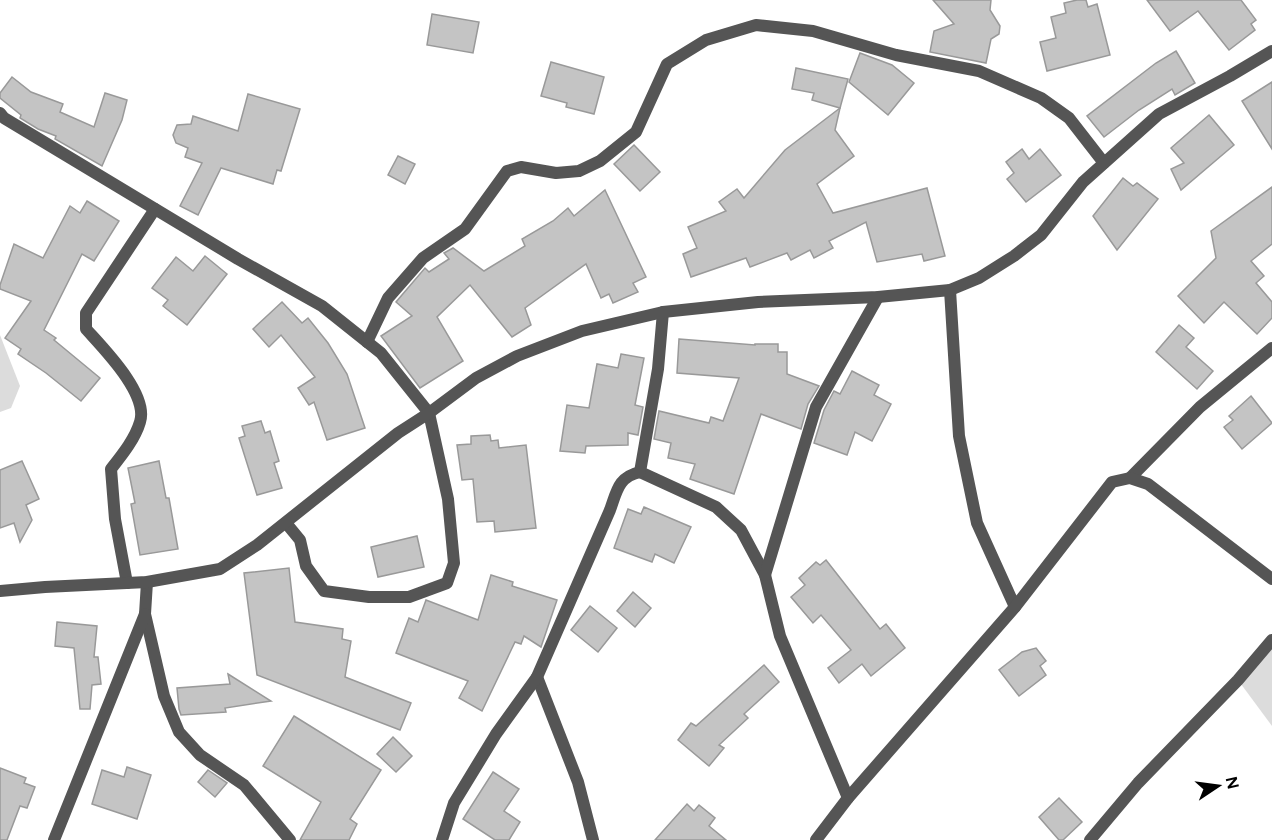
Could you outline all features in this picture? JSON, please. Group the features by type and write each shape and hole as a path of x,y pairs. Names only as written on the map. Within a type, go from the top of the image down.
{"street":[{"path":"367,342 388,298 423,258 465,229 507,171 522,167 556,174 579,171 600,160 636,132 667,64 706,40 756,25 813,30 896,54 979,71 1041,99 1069,118 1104,163"},
{"path":"0,591 147,582 220,569 257,545 398,433 476,378 517,356 582,331 663,312 758,302 878,297 950,290 979,278 1014,256 1041,235 1083,182 1159,114 1272,51"},
{"path":"0,114 238,259 322,306 381,353 429,413 448,499 454,563 447,583 409,597 369,597 324,591 306,566 300,540 286,523"},
{"path":"127,583 115,519 111,469 127,447 141,420 140,409 138,399 121,368 86,329 87,313 155,209"},
{"path":"950,290 959,436 977,523 1015,607"},
{"path":"765,575 816,407 878,297"},
{"path":"640,472 658,369 663,312"},
{"path":"1130,478 1200,407 1272,348"},
{"path":"442,840 454,803 496,734 537,676 610,510 619,484 630,474 640,472 716,507 741,530 765,575 780,636 848,798"},
{"path":"816,840 848,798 1015,607 1112,482 1130,478 1148,484 1272,579"},
{"path":"147,582 145,614 164,696 180,732 200,755 244,785 290,840"},
{"path":"54,840 145,614"},
{"path":"1090,840 1138,783 1238,680 1272,640"},
{"path":"537,676 578,782 593,840"}],"shaded area":[{"path":"0,335 20,386 11,408 0,412"},
{"path":"1272,640 1272,726 1238,680"}],"building":[{"path":"933,0 991,0 990,10 1000,26 999,34 991,39 986,63 930,52 934,31 954,24"},
{"path":"1086,0 1088,7 1097,4 1110,55 1047,71 1040,42 1056,38 1051,17 1066,13 1064,3"},
{"path":"1147,0 1241,0 1256,20 1251,24 1255,30 1229,50 1198,11 1170,31"},
{"path":"432,14 479,22 473,53 427,45"},
{"path":"1176,51 1195,83 1175,95 1172,89 1139,110 1104,137 1087,116 1156,63"},
{"path":"860,53 892,65 914,83 888,115 849,82"},
{"path":"551,62 604,77 594,114 566,107 567,103 541,96"},
{"path":"796,68 848,79 840,108 812,100 814,93 792,89"},
{"path":"12,77 31,92 63,104 60,112 94,127 105,93 127,100 122,120 102,166 55,139 56,136 20,118 21,115 0,98 0,93"},
{"path":"1272,82 1272,149 1242,101"},
{"path":"248,94 300,109 281,171 277,170 273,184 221,168 198,215 180,206 202,163 185,157 188,148 176,143 173,135 177,125 191,124 193,116 238,131"},
{"path":"840,108 835,130 854,156 817,184 833,213 927,188 945,256 924,261 922,254 877,262 866,222 829,241 833,248 814,258 810,250 791,260 787,253 750,267 746,258 691,277 683,254 697,248 688,227 726,211 719,202 737,189 744,198 785,150"},
{"path":"1209,115 1234,145 1181,190 1171,169 1184,163 1171,148"},
{"path":"634,145 660,172 640,191 614,164"},
{"path":"1022,149 1029,159 1040,149 1061,175 1026,202 1007,179 1014,173 1006,162"},
{"path":"398,156 415,164 405,184 388,175"},
{"path":"1123,178 1133,186 1137,183 1158,199 1117,250 1093,216"},
{"path":"1272,187 1272,244 1251,261 1264,276 1256,283 1272,302 1272,318 1257,334 1224,302 1204,323 1178,296 1216,258 1211,231"},
{"path":"605,190 646,277 633,283 638,292 613,303 609,294 601,298 586,264 525,308 531,325 512,337 470,285 437,317 463,361 420,388 381,336 412,316 396,302 425,268 429,272 449,259 444,253 453,248 484,271 525,246 522,239 553,221 568,208 574,216"},
{"path":"87,201 119,221 94,261 82,254 44,330 100,378 81,401 18,354 21,349 5,338 31,301 0,289 0,285 14,244 43,258 70,206 80,213"},
{"path":"205,256 227,274 187,325 163,306 168,300 152,288 176,257 193,271"},
{"path":"282,302 302,323 308,318 328,343 347,374 365,428 327,440 314,402 309,405 298,388 315,377 281,335 269,347 253,329"},
{"path":"1179,325 1194,338 1186,347 1213,371 1197,389 1156,352"},
{"path":"679,339 755,345 778,344 778,352 787,352 787,374 819,386 808,404 801,429 761,414 734,494 690,479 695,464 668,458 671,443 654,439 659,411 709,423 711,417 723,421 739,378 677,373"},
{"path":"621,354 644,358 635,405 643,407 638,435 628,433 628,445 586,446 585,453 560,451 567,405 589,408 597,364 618,368"},
{"path":"852,371 879,385 874,395 891,404 872,441 855,432 847,455 814,443 824,410 834,391 840,394"},
{"path":"1251,396 1272,423 1242,449 1224,427 1233,420 1229,416"},
{"path":"261,421 265,433 270,431 279,461 274,463 282,488 257,495 239,438 245,436 242,426"},
{"path":"490,435 491,441 498,440 499,448 526,445 536,528 495,532 494,521 477,522 473,479 462,480 457,445 471,444 471,436"},
{"path":"22,461 39,499 26,505 32,520 20,542 14,523 0,528 0,470"},
{"path":"159,461 166,498 169,498 178,549 140,555 131,504 135,503 128,468"},
{"path":"644,507 691,527 674,563 655,554 652,562 614,548 628,509 641,514"},
{"path":"417,536 424,567 378,577 371,547"},
{"path":"826,560 880,629 886,624 905,648 871,676 862,664 839,683 828,668 851,650 821,615 813,623 791,597 805,585 799,578 816,562 820,565"},
{"path":"289,568 295,622 343,629 342,639 351,641 345,677 411,703 400,730 257,675 244,573"},
{"path":"491,575 513,582 512,586 557,600 541,647 524,636 521,644 515,642 482,711 459,698 468,681 396,653 409,618 418,622 426,600 478,620"},
{"path":"633,592 651,608 635,627 617,611"},
{"path":"590,606 617,628 598,652 571,630"},
{"path":"57,622 97,626 94,657 98,657 101,684 92,685 90,709 80,709 74,648 55,646"},
{"path":"1036,648 1046,661 1040,666 1046,675 1019,696 999,670 1022,652"},
{"path":"764,665 779,682 744,714 748,718 719,745 724,748 709,766 678,740 691,723 696,726"},
{"path":"228,674 271,701 225,708 226,712 181,715 177,688 230,684"},
{"path":"294,716 381,770 350,819 357,824 349,840 300,840 321,802 263,766"},
{"path":"393,737 412,756 396,772 377,754"},
{"path":"127,767 151,775 137,819 92,804 102,770 124,777"},
{"path":"0,768 26,778 24,783 35,787 27,808 20,806 7,840 0,840"},
{"path":"208,770 227,783 215,797 198,782"},
{"path":"493,772 519,789 504,811 520,822 509,840 495,840 463,819"},
{"path":"1059,798 1082,822 1063,840 1059,840 1039,817"},
{"path":"687,804 694,811 699,805 715,818 709,826 726,840 655,840"}]}
